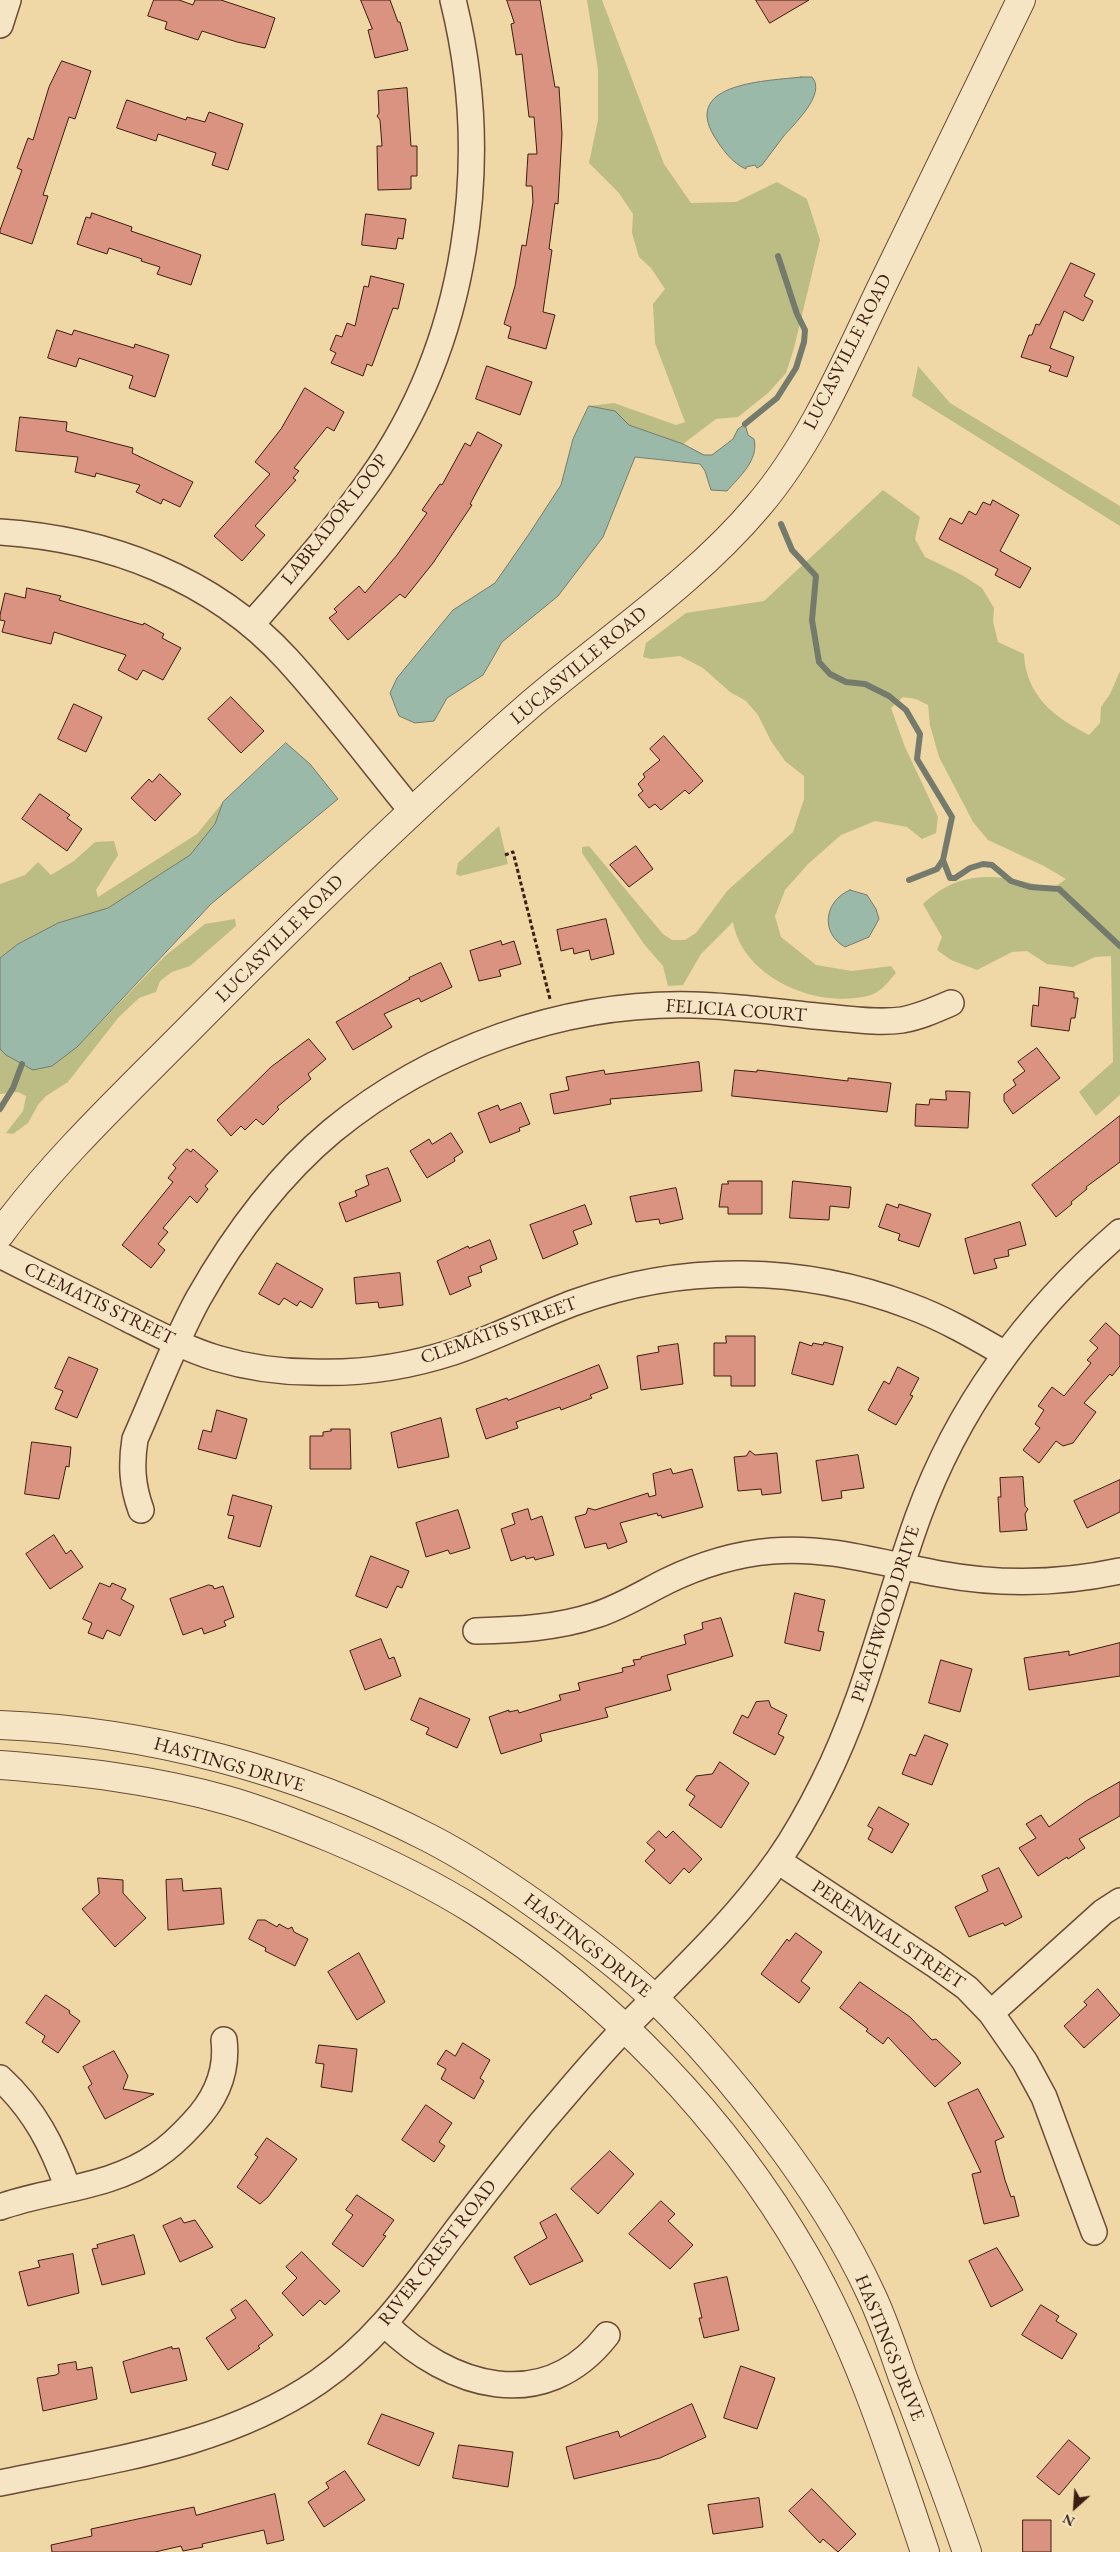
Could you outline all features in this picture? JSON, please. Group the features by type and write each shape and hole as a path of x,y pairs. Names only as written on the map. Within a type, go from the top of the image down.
{"street":[{"path":"0,25 8,0"},
{"name":"LABRADOR LOOP","path":"250,625 308,559 370,480 415,402 450,310 462,259 470,204 472,147 469,90 460,28 453,0"},
{"name":"LUCASVILLE ROAD","path":"0,1234 41,1182 138,1080 301,917 412,811 531,705 688,576 732,535 777,482 802,443 841,373 1021,0"},
{"path":"0,532 51,538 100,548 147,563 180,578 218,601 250,625 286,659 412,811"},
{"name":"FELICIA COURT","path":"141,1510 134,1489 131,1464 135,1439 198,1299 254,1214 289,1172 331,1133 358,1112 406,1081 448,1059 508,1034 555,1019 604,1010 663,1004 712,1005 873,1021 904,1020 951,1003"},
{"name":"PEACHWOOD DRIVE","path":"654,1998 726,1923 778,1861 823,1782 870,1668 918,1516 940,1462 967,1411 1005,1354 1039,1311 1081,1266 1120,1232"},
{"name":"CLEMATIS STREET","path":"0,1255 177,1343 216,1358 258,1367 309,1372 351,1372 393,1367 454,1351 577,1302 618,1289 661,1280 718,1274 775,1274 807,1278 859,1289 910,1306 959,1327 1005,1354"},
{"path":"476,1631 519,1630 595,1616 699,1568 747,1554 816,1550 858,1556 972,1579 1017,1582 1062,1580 1120,1571"},
{"name":"HASTINGS DRIVE","path":"0,1725 48,1727 185,1749 252,1768 387,1817 432,1839 486,1870 603,1954 654,1998 737,2088 792,2161 834,2226 871,2294 967,2552"},
{"name":"HASTINGS DRIVE","path":"0,1765 84,1772 164,1784 228,1800 299,1825 421,1880 476,1911 528,1947 624,2029 709,2118 764,2192 805,2254 860,2370 925,2552"},
{"name":"PERENNIAL STREET","path":"778,1861 934,1964 967,1988 991,2013 1026,2062 1044,2097 1094,2232"},
{"path":"991,2013 1103,1912 1120,1901"},
{"name":"RIVER CREST ROAD","path":"0,2483 157,2451 204,2438 241,2424 316,2383 351,2357 386,2324 504,2167 591,2064 654,1998"},
{"path":"0,2207 131,2170 155,2157 178,2138 202,2114 219,2086 225,2067 224,2040"},
{"path":"0,2078 30,2111 45,2134 57,2157 68,2189"},
{"path":"386,2324 406,2345 446,2370 474,2380 508,2385 531,2384 554,2378 575,2368 593,2353 607,2335"}],"path":[{"path":"505,855 513,852 555,1019"}],"green space":[{"path":"587,0 602,0 664,164 691,203 736,202 777,182 807,199 820,240 794,348 786,373 768,393 738,417 716,419 683,444 629,425 615,411 589,406 614,403 676,425 685,422 655,343 653,304 665,289 651,268 639,257 632,233 633,214 619,193 589,163 598,120 598,70"},
{"path":"918,366 950,403 1120,506 1120,526 912,396"},
{"path":"883,490 920,517 915,539 925,557 962,575 982,588 994,608 993,621 998,642 1024,654 1030,682 1036,693 1044,704 1064,721 1089,735 1100,723 1101,707 1110,694 1120,671 1120,1095 1096,1116 1079,1092 1113,1062 1111,956 1095,957 1073,967 1047,964 1027,951 1012,952 977,970 951,960 937,950 942,937 923,904 937,892 952,884 984,877 1017,880 1052,889 1066,879 1044,866 988,840 973,822 939,757 930,725 928,705 916,699 903,697 891,708 905,747 938,817 936,833 922,839 907,827 875,821 841,835 808,864 785,890 775,916 781,937 816,965 852,971 891,966 896,973 882,988 871,995 851,999 829,998 807,994 786,986 767,974 751,960 740,942 733,922 701,954 683,985 668,986 663,966 644,944 582,853 582,847 589,846 663,934 672,940 685,940 696,933 727,891 793,832 804,799 804,776 785,761 771,741 758,715 746,701 730,692 703,668 680,656 651,659 643,657 646,643 686,613 764,601"},
{"path":"223,802 216,824 190,855 108,908 58,923 18,944 0,958 0,884 25,875 38,862 51,875 74,861 95,842 114,841 118,855 96,890 98,897 197,834"},
{"path":"499,826 508,864 460,876 456,874 458,863"},
{"path":"235,919 236,926 190,966 172,972 160,981 156,992 139,998 118,1018 68,1082 46,1096 38,1105 28,1123 13,1134 6,1133 23,1111 26,1096 18,1092 0,1094 0,1049 6,1055 77,1047 165,956 205,924"}],"shaded area":[{"path":"812,77 815,84 815,92 801,117 762,165 757,168 755,165 746,167 746,169 736,163 724,151 714,136 707,118 710,105 719,95 734,88 769,80"},
{"path":"589,406 615,411 629,425 683,444 704,455 712,455 733,439 738,429 745,424 748,435 754,439 754,454 743,473 727,491 711,490 705,471 700,464 635,457 603,537 558,596 502,642 483,675 447,698 434,721 415,723 399,716 390,693 397,678 453,610 495,583 561,485 573,439"},
{"path":"286,743 310,764 338,799 211,904 77,1047 52,1066 33,1070 6,1055 0,1049 0,958 18,944 58,923 108,908 190,855 215,824 223,802"},
{"path":"850,890 867,895 876,909 879,919 869,937 845,947 832,934 828,917 830,909 835,902 841,895"}],"building":[{"path":"154,0 179,0 193,5 195,0 221,0 275,18 265,48 237,42 202,31 198,40 165,29 167,22 148,16"},
{"path":"361,0 390,0 398,22 400,22 408,50 375,58 368,30 372,29"},
{"path":"507,0 540,0 555,87 559,87 562,134 558,204 555,203 549,249 552,250 543,312 555,315 546,349 508,338 511,327 504,324 515,286 522,245 526,246 533,202 532,186 526,186 528,154 537,154 534,117 529,117 522,54 516,55 511,24 514,23"},
{"path":"756,0 809,0 770,23"},
{"path":"62,61 91,71 75,119 69,117 43,195 48,196 32,244 0,233 0,230 22,170 17,168 28,138 33,140 49,87"},
{"path":"407,88 411,146 417,146 417,176 411,176 411,189 378,190 377,146 382,146 380,120 377,116 379,113 378,91"},
{"path":"127,100 186,120 187,117 205,122 209,112 243,124 228,170 212,165 216,153 158,134 156,141 117,128"},
{"path":"92,213 132,227 131,231 201,255 191,285 157,274 160,267 141,261 142,259 109,248 107,254 77,244 86,217 90,218"},
{"path":"366,214 406,219 403,239 398,238 396,249 362,245"},
{"path":"1071,263 1095,274 1084,296 1093,301 1083,321 1064,311 1050,348 1074,357 1067,377 1049,371 1051,366 1021,357 1029,335 1032,335 1036,324 1039,325"},
{"path":"371,276 404,284 398,309 393,308 372,366 367,364 363,376 331,363 336,353 330,350 336,335 342,337 347,323 355,326 364,286 368,287"},
{"path":"57,330 72,335 74,330 134,348 135,344 169,355 155,397 129,388 133,376 79,358 76,367 48,358"},
{"path":"487,366 532,382 520,415 476,399"},
{"path":"305,388 344,412 334,431 327,427 294,468 299,471 293,478 296,480 255,526 265,535 242,561 214,536 270,474 255,462 281,429"},
{"path":"20,417 67,422 66,431 133,448 132,453 193,482 180,507 163,499 161,504 136,492 140,485 96,473 95,477 75,472 78,457 16,451"},
{"path":"478,432 502,445 470,504 472,505 433,563 405,598 400,594 348,640 329,618 337,612 334,609 359,586 365,593 397,555 427,513 422,510 440,484 442,485 465,443 470,446"},
{"path":"993,500 1019,515 1000,551 1031,568 1020,588 995,575 998,569 939,539 950,518 962,524 969,511 976,515 983,502 990,505"},
{"path":"27,588 61,596 59,600 143,625 144,623 164,634 162,638 181,648 163,680 143,670 137,680 118,670 126,655 54,632 51,644 2,632 5,621 0,620 0,615 5,593 25,598"},
{"path":"231,697 264,731 241,753 208,719"},
{"path":"74,704 102,717 86,752 58,739"},
{"path":"664,736 703,781 689,794 685,790 661,810 655,804 649,808 638,795 643,791 638,784 645,777 643,774 660,760 650,749"},
{"path":"160,774 181,794 155,821 131,798 149,779 152,782"},
{"path":"40,794 70,815 67,818 82,829 67,851 22,819"},
{"path":"636,846 653,869 629,887 610,865"},
{"path":"606,919 614,954 591,960 589,950 574,954 573,948 561,951 557,930"},
{"path":"501,941 502,945 514,941 521,964 499,970 501,976 479,981 470,951"},
{"path":"441,963 452,987 421,1002 419,998 384,1014 392,1027 353,1050 336,1022 409,978"},
{"path":"1040,987 1074,992 1074,998 1078,998 1075,1018 1071,1018 1069,1031 1031,1026 1033,1005 1038,1006"},
{"path":"309,1039 326,1059 308,1074 311,1079 277,1107 279,1109 263,1125 256,1119 245,1130 241,1126 231,1136 217,1120 271,1067"},
{"path":"1037,1048 1060,1078 1013,1114 1004,1101 1004,1094 1016,1085 1013,1080 1025,1071 1018,1062"},
{"path":"699,1062 702,1091 610,1099 611,1104 554,1114 550,1094 569,1090 566,1077 604,1070 605,1074"},
{"path":"735,1070 757,1072 757,1070 848,1081 848,1078 891,1083 887,1112 732,1096"},
{"path":"946,1091 970,1092 968,1128 915,1126 916,1104 929,1105 930,1099 946,1100"},
{"path":"521,1103 530,1124 519,1128 520,1131 490,1143 478,1113 498,1105 500,1110"},
{"path":"1120,1116 1120,1162 1086,1187 1087,1189 1071,1202 1072,1204 1056,1217 1032,1185"},
{"path":"451,1133 463,1152 454,1158 455,1161 427,1178 410,1151 429,1139 432,1144"},
{"path":"187,1149 191,1152 193,1149 218,1171 205,1186 208,1189 197,1203 190,1196 163,1228 168,1232 158,1244 165,1250 151,1268 122,1245 173,1182 168,1178 176,1168 173,1165"},
{"path":"388,1168 401,1201 346,1222 339,1203 357,1196 355,1191 369,1185 366,1176"},
{"path":"728,1181 762,1181 762,1214 728,1214 728,1207 719,1207 722,1184 728,1184"},
{"path":"793,1181 851,1187 849,1208 830,1206 829,1220 790,1218"},
{"path":"676,1188 683,1219 660,1224 659,1219 636,1222 630,1197"},
{"path":"887,1204 898,1208 899,1204 931,1214 919,1247 898,1240 900,1234 879,1227"},
{"path":"585,1205 592,1224 573,1231 578,1244 543,1259 530,1225"},
{"path":"1020,1222 1026,1245 1008,1250 1009,1256 994,1259 997,1268 974,1274 965,1239"},
{"path":"490,1240 497,1259 480,1266 482,1272 468,1277 471,1286 450,1295 437,1261 468,1246 469,1248"},
{"path":"277,1263 323,1289 312,1308 300,1301 297,1306 284,1298 279,1305 259,1294"},
{"path":"400,1273 403,1305 379,1308 378,1302 356,1304 354,1278"},
{"path":"1106,1323 1120,1336 1120,1366 1112,1376 1110,1374 1084,1403 1096,1412 1073,1443 1063,1446 1056,1441 1039,1463 1023,1450 1040,1428 1035,1424 1044,1410 1038,1406 1052,1387 1064,1396 1091,1363 1087,1360 1098,1348 1090,1341"},
{"path":"726,1336 755,1336 755,1386 731,1386 731,1376 714,1376 714,1343 726,1343"},
{"path":"800,1342 812,1346 813,1343 823,1345 824,1342 843,1347 833,1385 792,1374"},
{"path":"678,1344 683,1384 641,1390 637,1356 659,1352 658,1347"},
{"path":"69,1357 98,1369 77,1418 55,1409 63,1391 55,1388"},
{"path":"599,1365 608,1388 590,1395 592,1398 561,1410 560,1407 516,1422 518,1428 486,1439 476,1409 507,1398 508,1400"},
{"path":"898,1367 919,1378 910,1395 913,1396 896,1425 868,1410 884,1381 889,1384"},
{"path":"217,1410 247,1419 236,1459 198,1449 203,1430 211,1432"},
{"path":"441,1418 449,1457 398,1468 391,1433"},
{"path":"331,1429 350,1429 351,1469 310,1469 310,1436 323,1436 323,1432 331,1431"},
{"path":"32,1442 71,1447 69,1467 66,1466 59,1499 25,1494"},
{"path":"750,1451 755,1455 777,1453 781,1493 762,1495 761,1489 738,1491 734,1457 746,1456"},
{"path":"858,1455 864,1488 841,1491 842,1498 822,1501 816,1461"},
{"path":"671,1469 673,1474 692,1469 703,1507 662,1518 657,1513 620,1523 627,1542 608,1549 606,1543 585,1548 575,1517 586,1514 588,1508 595,1510 648,1493 649,1497 656,1495 653,1474"},
{"path":"1023,1477 1025,1506 1028,1509 1025,1514 1027,1530 1000,1532 998,1497 1001,1497 1000,1478"},
{"path":"1120,1480 1120,1512 1087,1528 1074,1501"},
{"path":"233,1495 272,1506 260,1547 228,1538 234,1516 228,1515"},
{"path":"528,1509 531,1520 542,1516 554,1555 535,1560 534,1557 526,1559 525,1556 511,1561 501,1529 515,1524 512,1514"},
{"path":"458,1510 470,1548 450,1554 448,1550 426,1557 416,1523"},
{"path":"54,1535 66,1554 71,1550 83,1567 50,1589 26,1554"},
{"path":"371,1556 409,1571 402,1588 397,1586 387,1608 356,1596"},
{"path":"100,1583 110,1587 112,1583 126,1589 121,1599 134,1606 120,1636 107,1630 103,1639 88,1633 92,1623 83,1619"},
{"path":"209,1585 213,1586 214,1589 223,1586 234,1617 224,1621 226,1626 204,1634 202,1628 183,1635 170,1599"},
{"path":"795,1593 825,1600 818,1631 824,1632 820,1651 785,1643"},
{"path":"721,1618 733,1656 667,1675 671,1690 605,1708 608,1717 540,1734 542,1741 501,1754 489,1717 509,1710 509,1712 518,1710 519,1713 561,1700 559,1695 580,1690 578,1683 623,1672 622,1668 635,1665 633,1660 686,1644 684,1635 703,1629 702,1623"},
{"path":"381,1639 389,1659 394,1657 401,1676 365,1690 350,1651"},
{"path":"1120,1643 1120,1676 1029,1690 1024,1658 1069,1651 1069,1655"},
{"path":"941,1660 972,1669 960,1712 929,1703"},
{"path":"420,1698 470,1719 457,1748 426,1734 429,1728 411,1720"},
{"path":"769,1701 771,1707 787,1715 778,1734 784,1737 775,1755 733,1733 742,1715 748,1718 756,1702"},
{"path":"925,1735 948,1744 932,1785 902,1774 910,1754 915,1756"},
{"path":"720,1762 749,1783 721,1828 689,1805 695,1796 686,1790 696,1776 712,1774"},
{"path":"1120,1782 1120,1816 1079,1839 1085,1848 1038,1876 1019,1848 1036,1838 1026,1824 1041,1815 1049,1827 1086,1801"},
{"path":"879,1807 909,1824 892,1853 868,1839 873,1829 868,1826"},
{"path":"659,1831 666,1838 673,1831 702,1859 689,1873 684,1868 670,1884 645,1861 655,1850 647,1843"},
{"path":"999,1868 1022,1917 1005,1926 1003,1923 969,1937 955,1907 988,1891 982,1876"},
{"path":"98,1878 123,1880 123,1893 146,1918 115,1947 82,1909 99,1894"},
{"path":"182,1879 183,1891 221,1888 224,1924 168,1930 166,1880"},
{"path":"258,1920 265,1920 277,1927 279,1924 288,1929 292,1927 294,1932 308,1939 295,1966 265,1951 266,1948 249,1939"},
{"path":"796,1933 822,1952 801,1981 810,1988 799,2003 761,1974 787,1939 789,1941"},
{"path":"359,1953 385,2002 357,2020 328,1972"},
{"path":"860,1982 910,2017 932,2040 936,2039 961,2063 935,2087 888,2037 883,2044 866,2031 868,2029 840,2008"},
{"path":"1098,1989 1120,2015 1084,2048 1064,2026 1087,2005 1084,2002"},
{"path":"46,1995 70,2011 69,2013 80,2021 58,2053 42,2042 45,2036 26,2023"},
{"path":"463,2043 490,2060 480,2078 484,2081 474,2099 441,2079 446,2069 437,2064 446,2050 455,2056"},
{"path":"319,2045 357,2049 352,2092 321,2087 324,2064 316,2063"},
{"path":"114,2051 128,2076 123,2089 154,2094 105,2119 88,2087 92,2084 83,2067"},
{"path":"978,2089 1004,2137 995,2141 1005,2180 1011,2197 1014,2196 1019,2216 984,2224 972,2174 981,2172 948,2103"},
{"path":"426,2105 452,2123 439,2142 445,2146 434,2162 402,2140"},
{"path":"267,2138 297,2159 268,2197 260,2204 237,2187 258,2157 255,2155"},
{"path":"610,2151 634,2174 598,2214 571,2189"},
{"path":"357,2195 394,2220 383,2235 386,2236 363,2267 332,2244 353,2215 346,2210"},
{"path":"661,2201 675,2214 668,2221 693,2245 670,2269 629,2234"},
{"path":"556,2214 583,2261 530,2285 514,2257 547,2238 540,2223"},
{"path":"181,2218 184,2223 195,2220 213,2247 180,2262 163,2226"},
{"path":"134,2235 145,2274 102,2285 92,2249 98,2248 97,2245"},
{"path":"997,2248 1023,2290 991,2307 969,2261"},
{"path":"302,2252 340,2291 325,2305 320,2300 303,2316 282,2293 297,2278 286,2267"},
{"path":"73,2254 79,2293 28,2306 19,2272 40,2267 38,2261"},
{"path":"727,2277 739,2330 704,2338 699,2318 702,2318 694,2284"},
{"path":"246,2300 273,2335 258,2346 260,2348 228,2370 206,2338 236,2318 231,2310"},
{"path":"1041,2305 1059,2316 1056,2321 1077,2334 1062,2359 1022,2335"},
{"path":"172,2347 172,2349 179,2348 187,2380 131,2393 123,2362"},
{"path":"76,2362 77,2370 92,2367 97,2399 43,2411 37,2378 56,2375 59,2373 58,2365"},
{"path":"741,2366 775,2378 757,2429 724,2418"},
{"path":"692,2404 706,2437 660,2458 574,2479 566,2447 618,2431 620,2437"},
{"path":"382,2414 434,2433 419,2466 368,2444"},
{"path":"1069,2440 1090,2458 1059,2495 1037,2477"},
{"path":"459,2445 513,2452 508,2487 453,2478"},
{"path":"345,2471 365,2500 324,2527 308,2502 329,2488 326,2483"},
{"path":"812,2489 856,2534 838,2552 823,2539 820,2543 789,2511"},
{"path":"275,2494 284,2540 267,2544 264,2530 202,2544 203,2547 183,2551 181,2546 155,2552 52,2552 51,2545 92,2536 91,2529 194,2507 196,2515"},
{"path":"759,2498 763,2527 713,2534 708,2505"},
{"path":"1023,2520 1051,2520 1051,2552 1023,2552"}],"waterway":[{"path":"745,424 777,398 796,368 804,342 805,330 797,314 778,256"},
{"path":"781,524 792,550 816,576 812,620 819,662 830,674 846,682 865,684 889,696 906,710 920,734 917,759 952,817 943,860 950,878 955,878 970,868 983,864 992,865 1011,881 1030,887 1059,889 1120,946"},
{"path":"909,880 937,869 943,860"},
{"path":"0,1109 13,1088 22,1064"}]}
